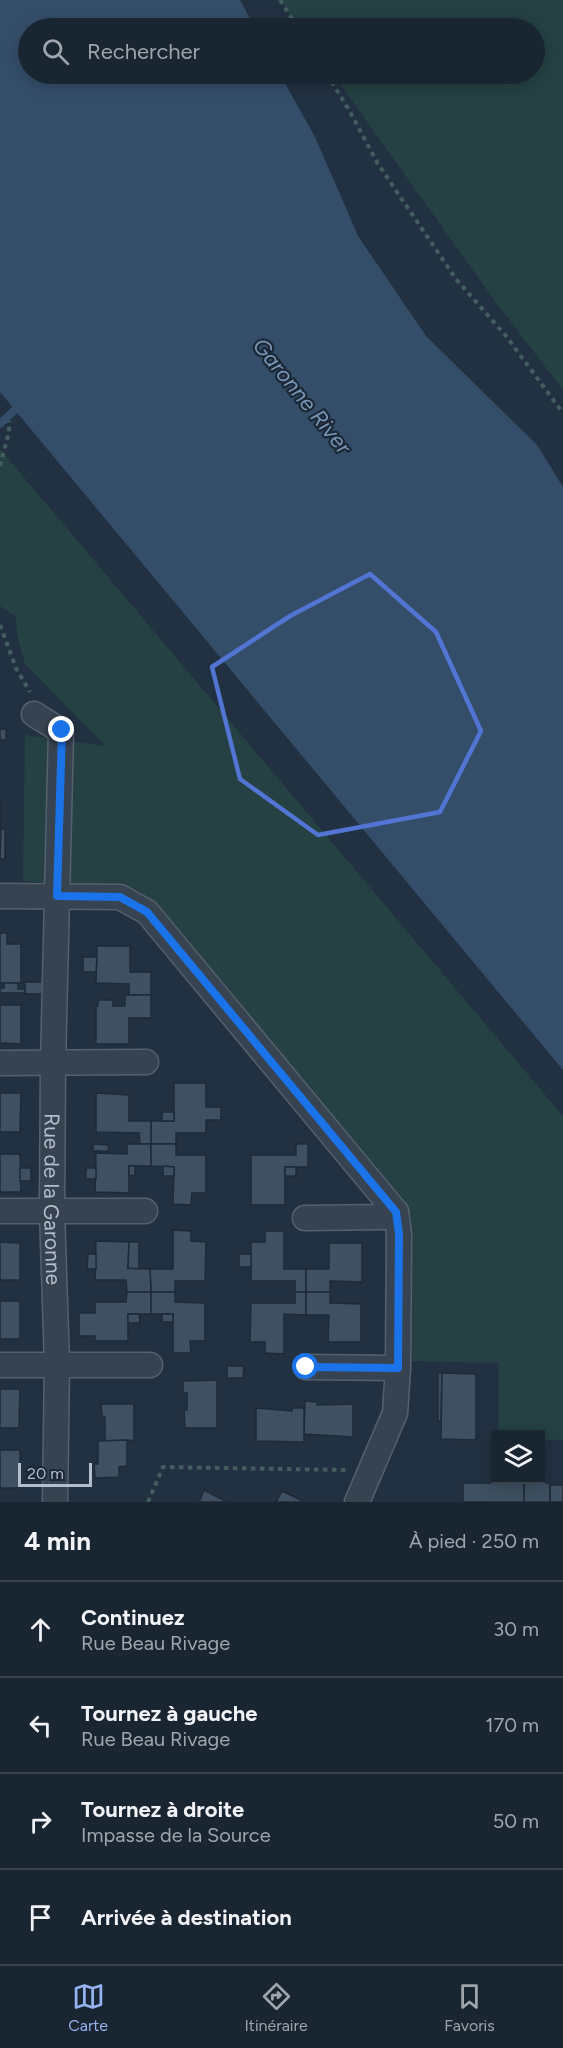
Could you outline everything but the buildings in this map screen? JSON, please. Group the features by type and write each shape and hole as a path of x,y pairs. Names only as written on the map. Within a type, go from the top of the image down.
{"street":[{"name":"Rue de la Garonne","path":"34,714 62,730 53,1064 52,1211 57,1364 55,1502"},
{"path":"0,896 120,897 147,912 396,1212 399,1234 398,1368 395,1413 357,1502"},
{"path":"0,1063 146,1062"},
{"path":"0,1211 145,1211"},
{"path":"305,1218 385,1217 396,1212"},
{"path":"0,1365 150,1365"},
{"path":"306,1367 398,1368"}],"path":[{"path":"280,0 292,18"},
{"path":"333,84 378,164 456,279 506,336 563,413"},
{"path":"0,466 9,432 9,421"},
{"path":"0,625 16,668 31,695 34,714"},
{"path":"148,1502 163,1467 360,1470 369,1475"}],"highlighted area":[{"path":"370,574 436,632 481,731 440,812 318,835 240,779 212,667 290,616"}],"green space":[{"path":"280,0 563,0 563,390 492,297 340,84 545,84 545,18 294,18"},
{"path":"0,449 563,1116 563,1440 545,1440 545,1430 498,1430 499,1363 409,1361 409,1211 157,905 137,890 23,881 25,735 106,746 25,664 17,635 16,617 0,606"}],"water":[{"name":"Garonne River","path":"0,0 240,0 250,18 18,18 18,84 286,84 316,139 358,236 426,336 537,445 563,487 563,1070 0,392"}],"waterway":[{"path":"0,424 21,404"}],"route":[{"path":"62,730 57,896 120,897 135,903 147,912 396,1212 399,1234 398,1368 306,1367"}]}
